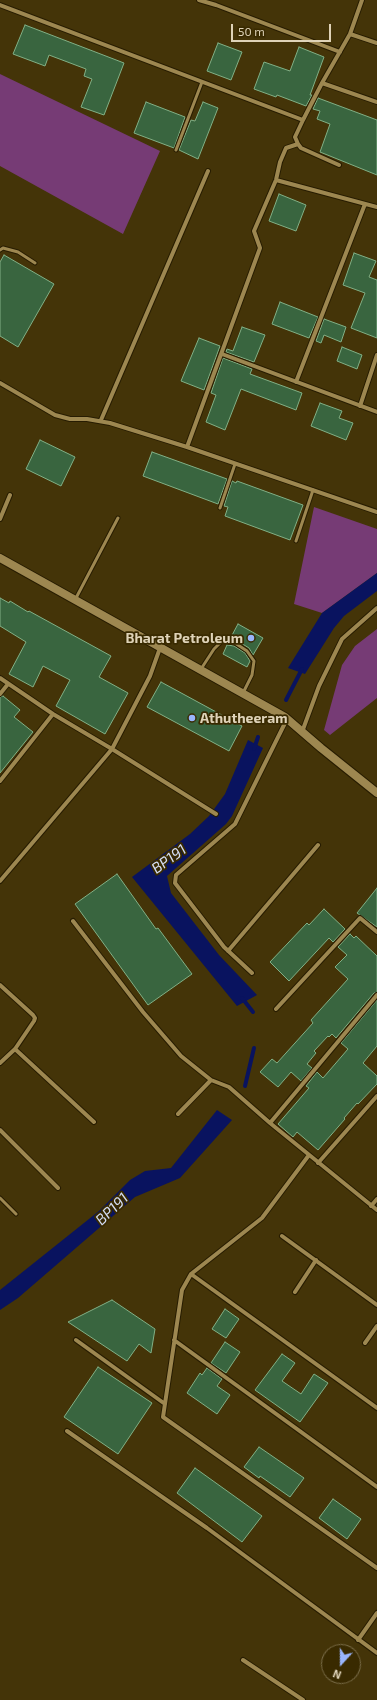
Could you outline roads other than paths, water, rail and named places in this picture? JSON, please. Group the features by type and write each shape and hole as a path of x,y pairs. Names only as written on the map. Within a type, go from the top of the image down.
{"main road":[{"path":"0,558 288,719 377,793"}],"street":[{"path":"199,0 340,52"},
{"path":"216,5 218,0"},
{"path":"339,165 302,148 298,144 295,137 322,82 350,34 362,0"},
{"path":"0,5 303,120"},
{"path":"350,34 377,43"},
{"path":"322,82 377,102"},
{"path":"186,447 222,354 260,248 254,231 276,180 280,162 286,148 298,144"},
{"path":"101,420 208,171"},
{"path":"276,180 377,208"},
{"path":"296,382 365,204"},
{"path":"222,354 377,412"},
{"path":"360,406 377,355"},
{"path":"0,383 55,415 70,419 101,420 186,447 377,512"},
{"path":"0,519 10,495"},
{"path":"302,732 319,686 342,639 377,608"},
{"path":"0,881 112,749 150,676 160,648"},
{"path":"0,678 53,714 216,814"},
{"path":"0,694 8,684"},
{"path":"0,781 53,714"},
{"path":"252,973 228,951 175,883 176,875 235,824 288,719"},
{"path":"228,951 318,845"},
{"path":"276,1010 360,918 377,932"},
{"path":"73,921 143,1012 181,1056 211,1080 229,1087 309,1156 377,1210"},
{"path":"0,985 34,1015 35,1018 15,1049 0,1063"},
{"path":"270,1123 377,995"},
{"path":"15,1049 94,1122"},
{"path":"178,1114 211,1080"},
{"path":"318,1163 377,1096"},
{"path":"0,1130 58,1188"},
{"path":"309,1156 262,1218 191,1274 182,1290 163,1417 377,1568"},
{"path":"371,1206 377,1199"},
{"path":"282,1236 377,1305"},
{"path":"294,1292 316,1260"},
{"path":"191,1274 377,1408"},
{"path":"365,1343 377,1326"},
{"path":"76,1340 165,1404"},
{"path":"174,1340 377,1487"},
{"path":"67,1431 207,1528 377,1653"},
{"path":"358,1640 377,1613"},
{"path":"243,1660 303,1700"}],"lane":[{"path":"176,150 202,82"},
{"path":"0,250 3,248 18,252 35,263"},
{"path":"220,508 235,464"},
{"path":"296,541 313,490"},
{"path":"75,600 118,518"},
{"path":"200,670 214,649 222,641 235,643 247,651 254,661 252,674 243,693"},
{"path":"0,1198 16,1214"}],"water":[{"path":"377,573 377,591 344,616 334,628 305,674 288,668 322,613"},
{"path":"248,740 263,748 232,816 226,824 167,876 171,893 219,955 257,995 237,1006 132,877 190,834 209,816 225,794"},
{"path":"217,1110 232,1120 180,1178 135,1197 18,1298 0,1310 0,1290 99,1211 130,1180 145,1171 171,1168"}],"waterway":[{"name":"BP191","path":"286,700 302,669"},
{"name":"BP191","path":"254,749 258,737"},
{"name":"BP191","path":"242,998 253,1012"},
{"name":"BP191","path":"245,1086 254,1048"}],"place":[{"name":"Bharat Petroleum","path":"251,638"},
{"name":"Athutheeram","path":"192,718"}]}
